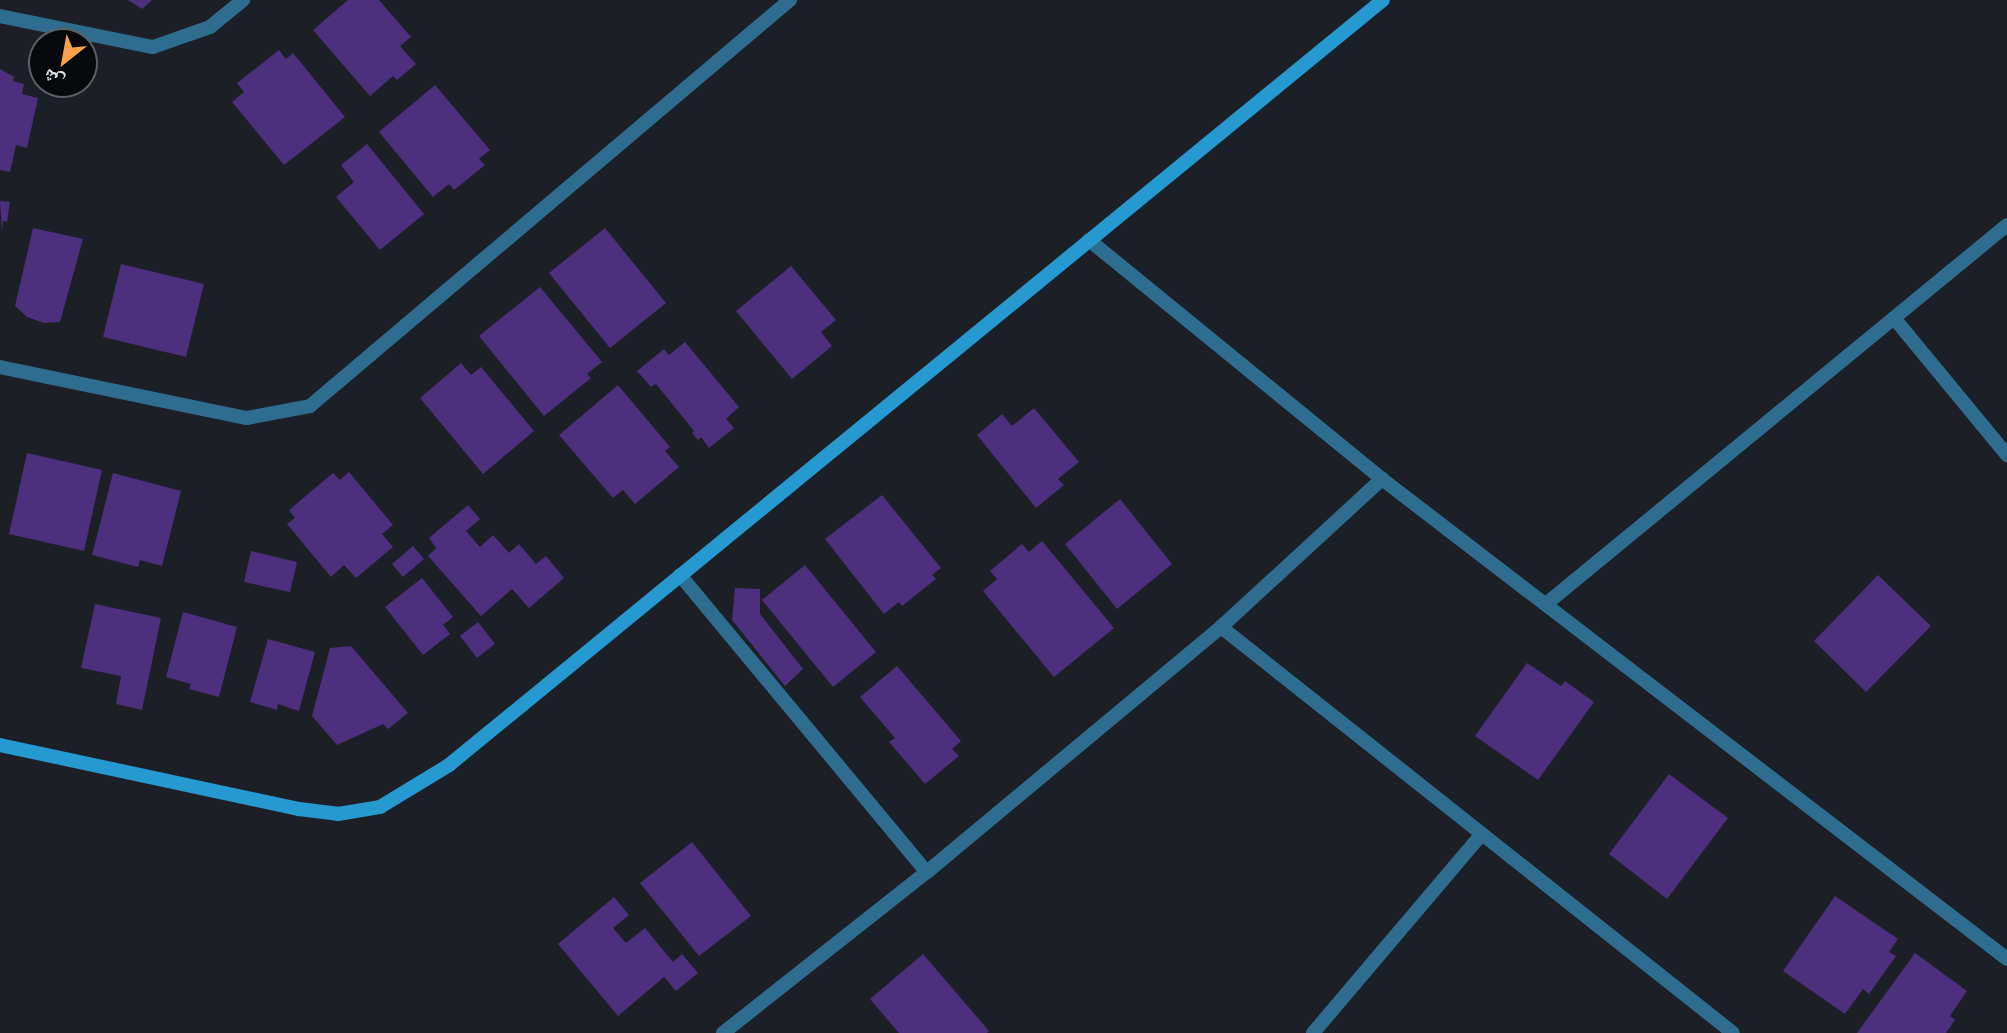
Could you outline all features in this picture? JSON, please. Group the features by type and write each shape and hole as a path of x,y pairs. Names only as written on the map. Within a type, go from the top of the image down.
{"street":[{"path":"0,16 153,47 211,27 243,0"},
{"path":"0,367 247,418 310,406 790,0"},
{"path":"0,744 299,809 338,814 380,807 449,765 1382,0"},
{"path":"1546,604 2007,225"},
{"path":"1089,240 1382,479 2007,959"},
{"path":"1894,318 2007,455"},
{"path":"723,1033 927,872 1221,627 1382,479"},
{"path":"680,575 927,872"},
{"path":"1221,627 1733,1033"},
{"path":"1312,1033 1482,834"}],"building":[{"path":"128,0 152,0 142,9"},
{"path":"348,0 379,0 411,37 400,46 416,64 397,80 393,76 370,96 313,30"},
{"path":"279,50 286,59 293,53 345,117 284,165 232,102 244,92 237,83"},
{"path":"0,69 14,77 13,81 24,84 22,94 28,98 38,98 27,148 16,145 10,172 0,170"},
{"path":"435,85 490,150 479,159 485,165 454,190 449,184 433,197 379,132"},
{"path":"367,144 424,214 380,250 336,197 354,182 341,165"},
{"path":"0,201 10,202 2,233"},
{"path":"33,228 83,239 60,322 44,323 27,317 15,306"},
{"path":"605,228 666,303 610,348 549,273"},
{"path":"121,264 204,284 186,357 103,337"},
{"path":"791,266 836,320 821,332 832,346 792,379 736,311"},
{"path":"540,287 602,362 587,374 591,378 544,416 479,336"},
{"path":"685,342 739,407 726,419 734,428 709,448 701,437 698,440 692,433 694,431 656,384 651,387 637,371 664,349 669,355"},
{"path":"461,363 471,375 481,367 534,431 483,474 420,398"},
{"path":"618,385 670,447 665,451 679,467 635,504 623,490 613,498 559,435"},
{"path":"1034,408 1079,462 1058,479 1064,485 1036,508 977,435 1002,414 1012,426"},
{"path":"27,453 102,470 84,551 9,534"},
{"path":"349,472 393,525 382,534 393,547 356,578 344,565 331,577 287,524 295,518 289,510 333,473 340,480"},
{"path":"113,473 181,491 162,566 140,560 138,567 92,555"},
{"path":"882,495 941,568 932,575 936,579 902,606 899,602 884,614 825,539"},
{"path":"1120,499 1172,564 1117,609 1065,544"},
{"path":"468,505 480,519 466,531 480,547 493,535 509,553 519,544 536,564 546,556 564,578 529,608 512,589 481,616 428,556 436,548 429,538"},
{"path":"1042,541 1114,628 1054,677 983,591 997,579 990,571 1022,544 1029,552"},
{"path":"413,546 424,559 403,577 392,564"},
{"path":"251,551 297,562 290,592 244,582"},
{"path":"805,565 876,652 833,687 762,600"},
{"path":"1878,575 1931,626 1866,692 1814,641"},
{"path":"422,578 453,617 443,625 450,634 423,655 385,607"},
{"path":"735,588 760,589 760,614 803,669 785,686 732,620"},
{"path":"95,604 161,618 142,710 116,704 121,676 81,668"},
{"path":"183,612 237,627 219,697 189,689 191,684 166,677"},
{"path":"478,622 495,644 477,658 460,636"},
{"path":"268,639 315,652 299,711 278,704 277,710 250,702"},
{"path":"351,646 408,713 388,729 383,724 337,745 312,716 330,648"},
{"path":"1527,663 1561,686 1565,681 1594,702 1538,780 1475,736"},
{"path":"897,666 961,741 952,749 959,756 925,784 889,742 895,738 860,697"},
{"path":"1669,774 1728,818 1667,899 1609,854"},
{"path":"692,842 751,916 699,956 640,883"},
{"path":"1835,896 1898,939 1889,952 1896,956 1869,994 1863,989 1845,1014 1783,971"},
{"path":"614,897 629,915 613,928 626,943 645,928 673,962 682,954 698,973 676,991 664,977 618,1016 558,944"},
{"path":"1915,953 1967,991 1950,1016 1955,1020 1946,1033 1857,1033"},
{"path":"923,954 989,1031 987,1033 899,1033 870,999"}]}
